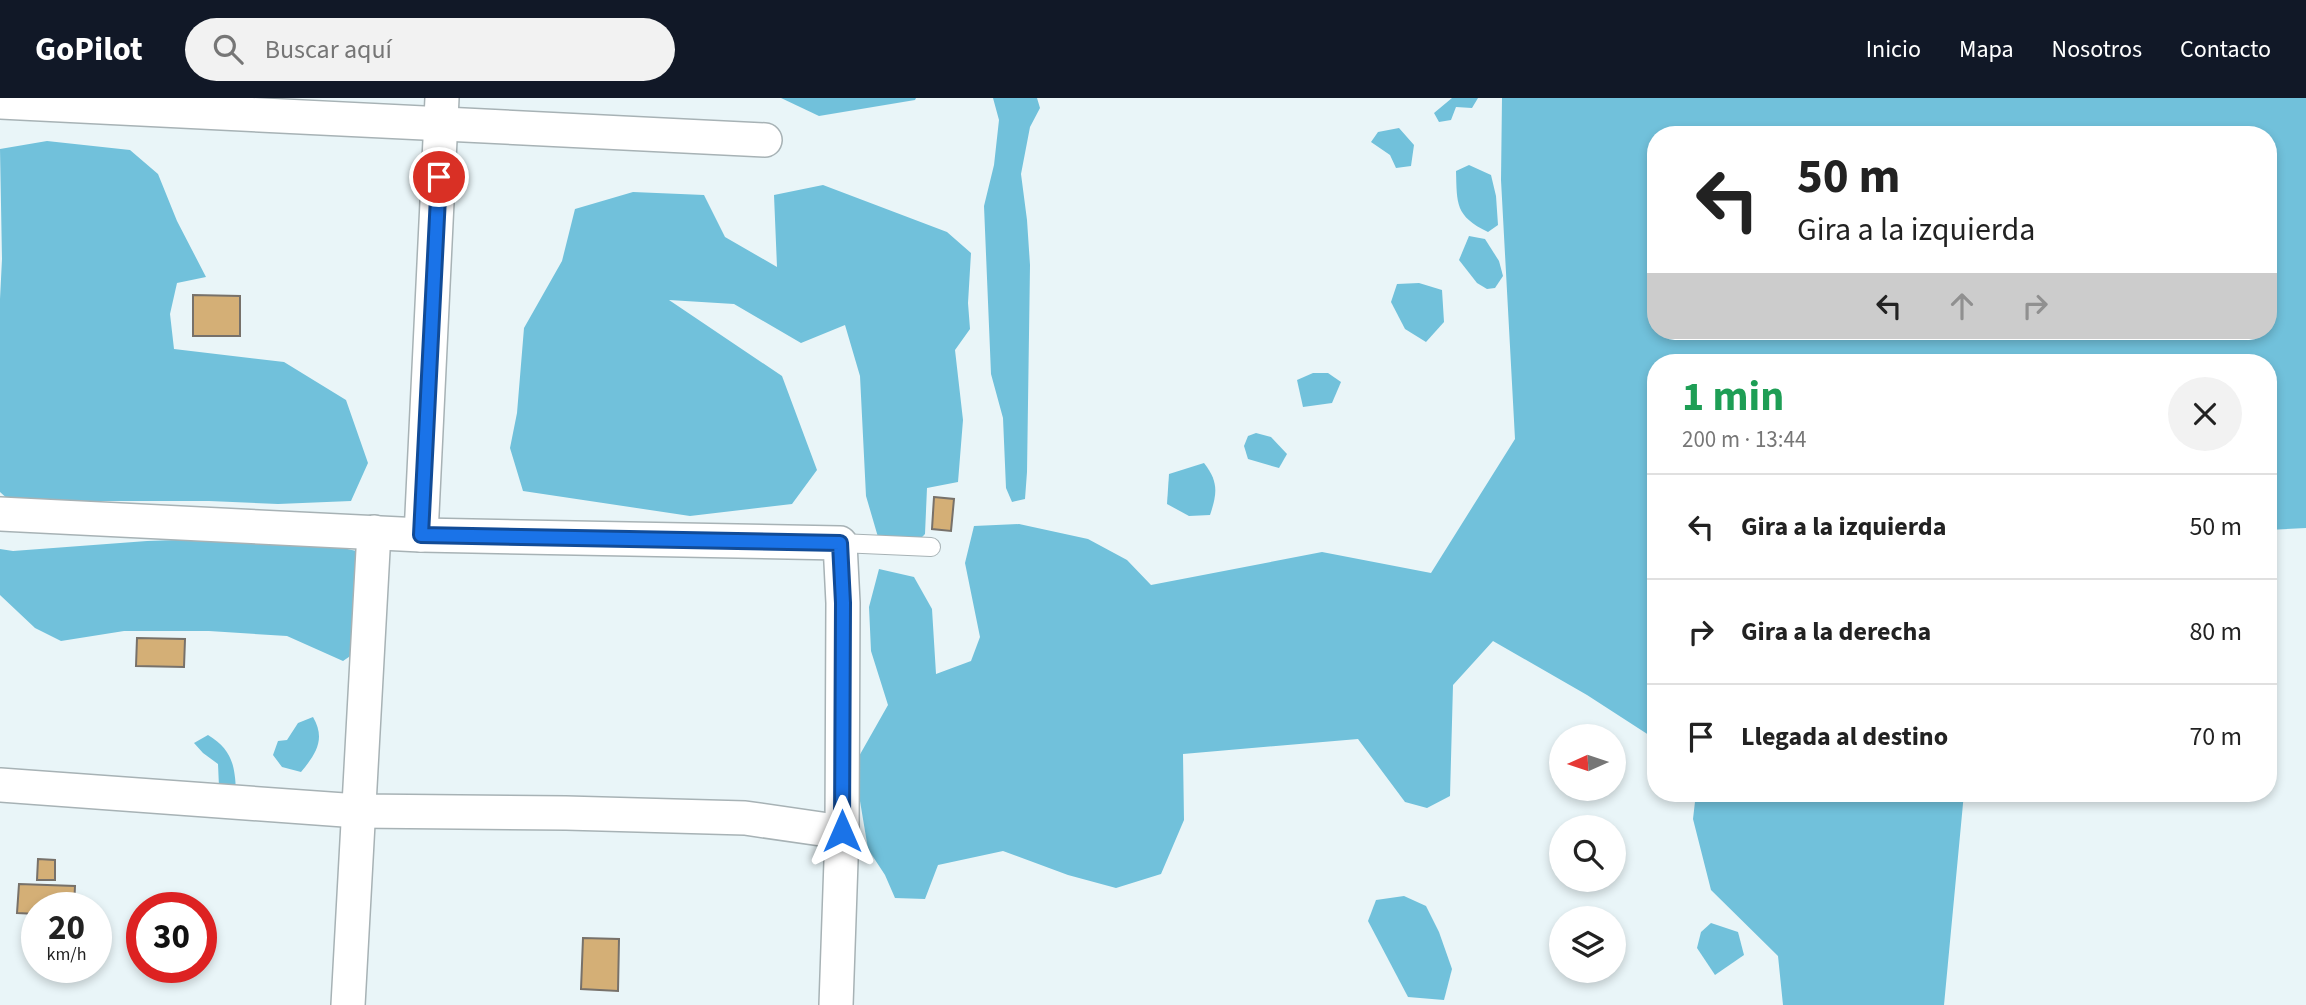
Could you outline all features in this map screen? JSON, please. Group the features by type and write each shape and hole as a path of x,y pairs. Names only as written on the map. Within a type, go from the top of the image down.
{"street":[{"path":"0,102 442,110 765,140"},
{"path":"421,535 442,110"},
{"path":"0,514 421,535 840,543 843,603 842,831 836,1005"},
{"path":"348,1005 374,532"},
{"path":"0,785 358,811 745,818 842,831"}],"lane":[{"path":"840,543 931,547"}],"shaded area":[{"path":"781,98 916,98 819,116"},
{"path":"993,98 1037,98 1040,108 1030,127 1021,174 1030,265 1027,472 1025,499 1012,502 1006,488 1003,418 991,374 984,206 994,165 999,120"},
{"path":"1452,98 1478,98 1472,108 1456,107 1451,120 1439,122 1434,113"},
{"path":"1502,98 2306,98 2306,528 2277,530 2277,354 1647,354 1647,734 1587,695 1493,641 1453,685 1450,796 1427,808 1405,802 1358,739 1183,754 1184,820 1161,874 1116,888 1068,875 1003,851 938,865 925,899 895,898 885,875 868,849 854,765 888,705 871,651 869,607 879,569 914,577 932,609 936,674 971,661 980,637 965,563 974,526 1019,524 1088,539 1127,560 1151,585 1322,552 1431,573 1515,439 1501,180"},
{"path":"1399,128 1414,145 1411,166 1396,168 1390,155 1371,142 1378,132"},
{"path":"47,141 130,150 158,174 177,221 206,277 177,283 170,314 174,349 284,362 346,400 368,463 351,501 278,504 209,501 10,501 0,492 0,149"},
{"path":"1469,165 1491,175 1498,225 1488,232 1469,220 1458,201 1456,171"},
{"path":"823,185 947,232 971,253 968,303 970,329 955,350 963,420 958,482 927,488 925,534 914,545 878,537 866,496 860,376 845,325 801,343 734,304 669,300 782,376 817,470 792,504 690,516 523,491 510,448 517,413 524,328 562,261 575,209 633,192 704,195 725,237 777,267 774,195"},
{"path":"1469,236 1485,239 1499,261 1503,276 1495,288 1487,289 1477,283 1459,260"},
{"path":"1419,283 1442,290 1444,322 1426,342 1405,329 1391,302 1397,284"},
{"path":"1313,373 1328,373 1341,382 1332,403 1303,407 1297,380"},
{"path":"1256,433 1271,437 1287,454 1279,468 1248,459 1244,446 1248,436"},
{"path":"1204,463 1215,488 1210,515 1189,516 1167,504 1169,474"},
{"path":"290,536 374,555 378,637 343,661 287,636 209,631 124,631 61,641 35,628 0,595 0,549 13,551 147,541"},
{"path":"313,717 319,739 311,759 301,772 282,767 273,755 278,741 287,740 298,723"},
{"path":"208,735 222,746 230,758 236,791 219,787 218,764 194,743"},
{"path":"1695,802 1963,802 1944,1005 1783,1005 1778,956 1711,890 1693,819"},
{"path":"1404,896 1426,906 1439,932 1452,969 1444,1000 1408,997 1368,921 1376,900"},
{"path":"1711,923 1738,932 1744,955 1715,975 1697,948 1701,932"}],"building":[{"path":"193,295 240,296 240,336 193,336"},
{"path":"934,497 954,499 951,531 932,529"},
{"path":"137,638 185,639 184,667 136,666"},
{"path":"38,859 55,860 55,880 37,880"},
{"path":"19,884 75,886 75,892 21,892 21,913 17,913"},
{"path":"583,938 619,939 618,991 581,989"}],"route":[{"path":"439,177 421,535 840,543 843,603 842,831"}]}
